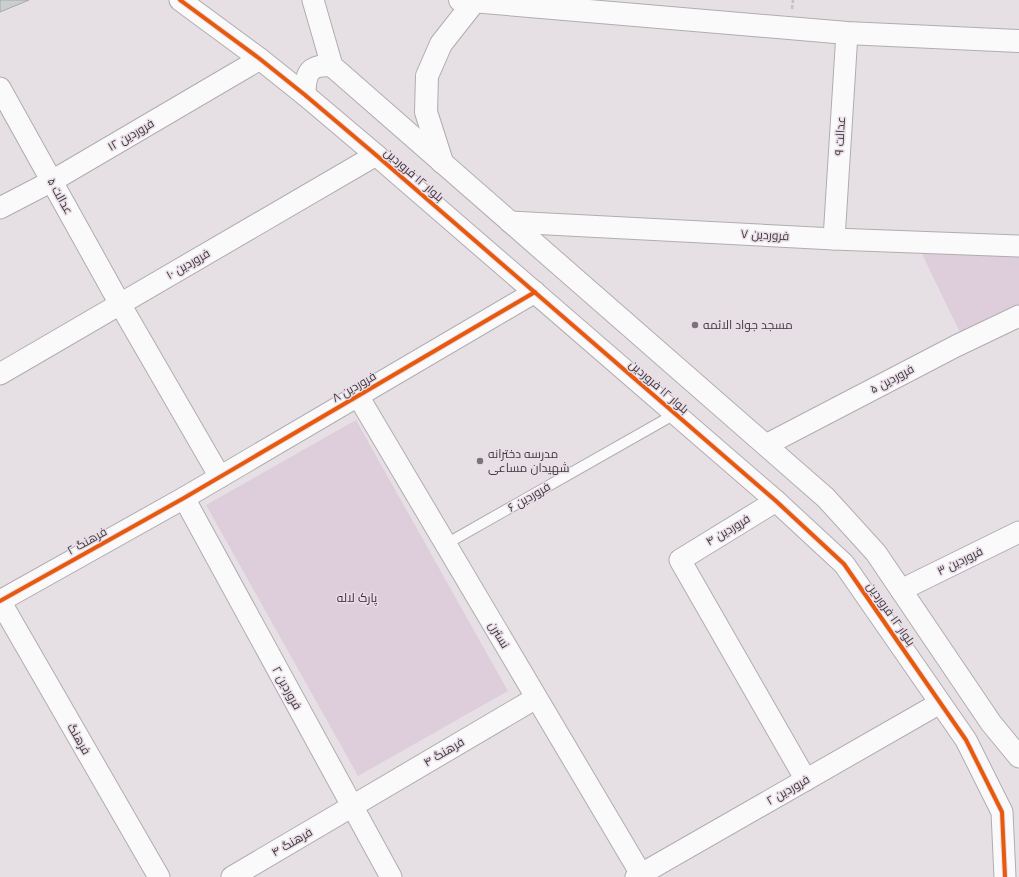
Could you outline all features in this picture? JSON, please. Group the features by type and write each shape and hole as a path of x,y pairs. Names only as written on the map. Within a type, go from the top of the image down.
{"street":[{"name":"بلوار ۱۲ فروردین","path":"180,0 260,59 376,155 776,501 844,564 966,740 1011,815 1005,877"},
{"path":"305,95 307,75 312,68 321,65 332,66 313,0"},
{"path":"442,162 426,112 428,76 441,44 467,1 846,33 1019,41"},
{"name":"عدالت ۹","path":"834,239 846,33"},
{"name":"فروردین ۱۲","path":"0,208 52,181 260,59"},
{"name":"بلوار ۱۲ فروردین","path":"332,66 826,498 876,553 901,590 1011,738 1019,757"},
{"name":"عدالت ۵","path":"0,88 120,304 220,477"},
{"name":"فروردین ۱۰","path":"0,374 376,155"},
{"name":"فروردین ۷","path":"510,222 834,239 1019,246"},
{"name":"فروردین ۸","path":"184,498 534,292"},
{"name":"فروردین ۵","path":"766,445 956,346 1019,316"},
{"name":"نسترن","path":"358,396 536,698 638,876"},
{"name":"فرهنگ ۲","path":"0,601 184,498"},
{"name":"فروردین ۲","path":"184,498 391,877"},
{"name":"فروردین ۴","path":"776,501 680,560 806,780"},
{"name":"فروردین ۳","path":"901,590 1019,532"},
{"name":"فرهنگ","path":"0,601 159,877"},
{"name":"۴ فرهنگ","path":"352,807 536,698"},
{"name":"فروردین ۲","path":"638,876 940,703"},
{"name":"فرهنگ ۴","path":"232,877 352,807"}],"lane":[{"name":"فروردین ۶","path":"446,544 675,414"}],"green space":[{"path":"919,248 1019,254 1019,326 969,351"},
{"name":"پارک لاله","path":"356,420 508,691 358,776 206,505"}],"building":[{"path":"0,0 29,0 0,12"}],"cycle path":[{"path":"180,0 260,59 376,155 776,501 844,564 966,740 1002,812 1005,877"},
{"path":"0,601 184,498 535,292"}],"place":[{"name":"مسجد جواد الائمه","path":"695,325"},
{"name":"مدرسه دخترانه شهیدان مساعی","path":"480,461"}]}
